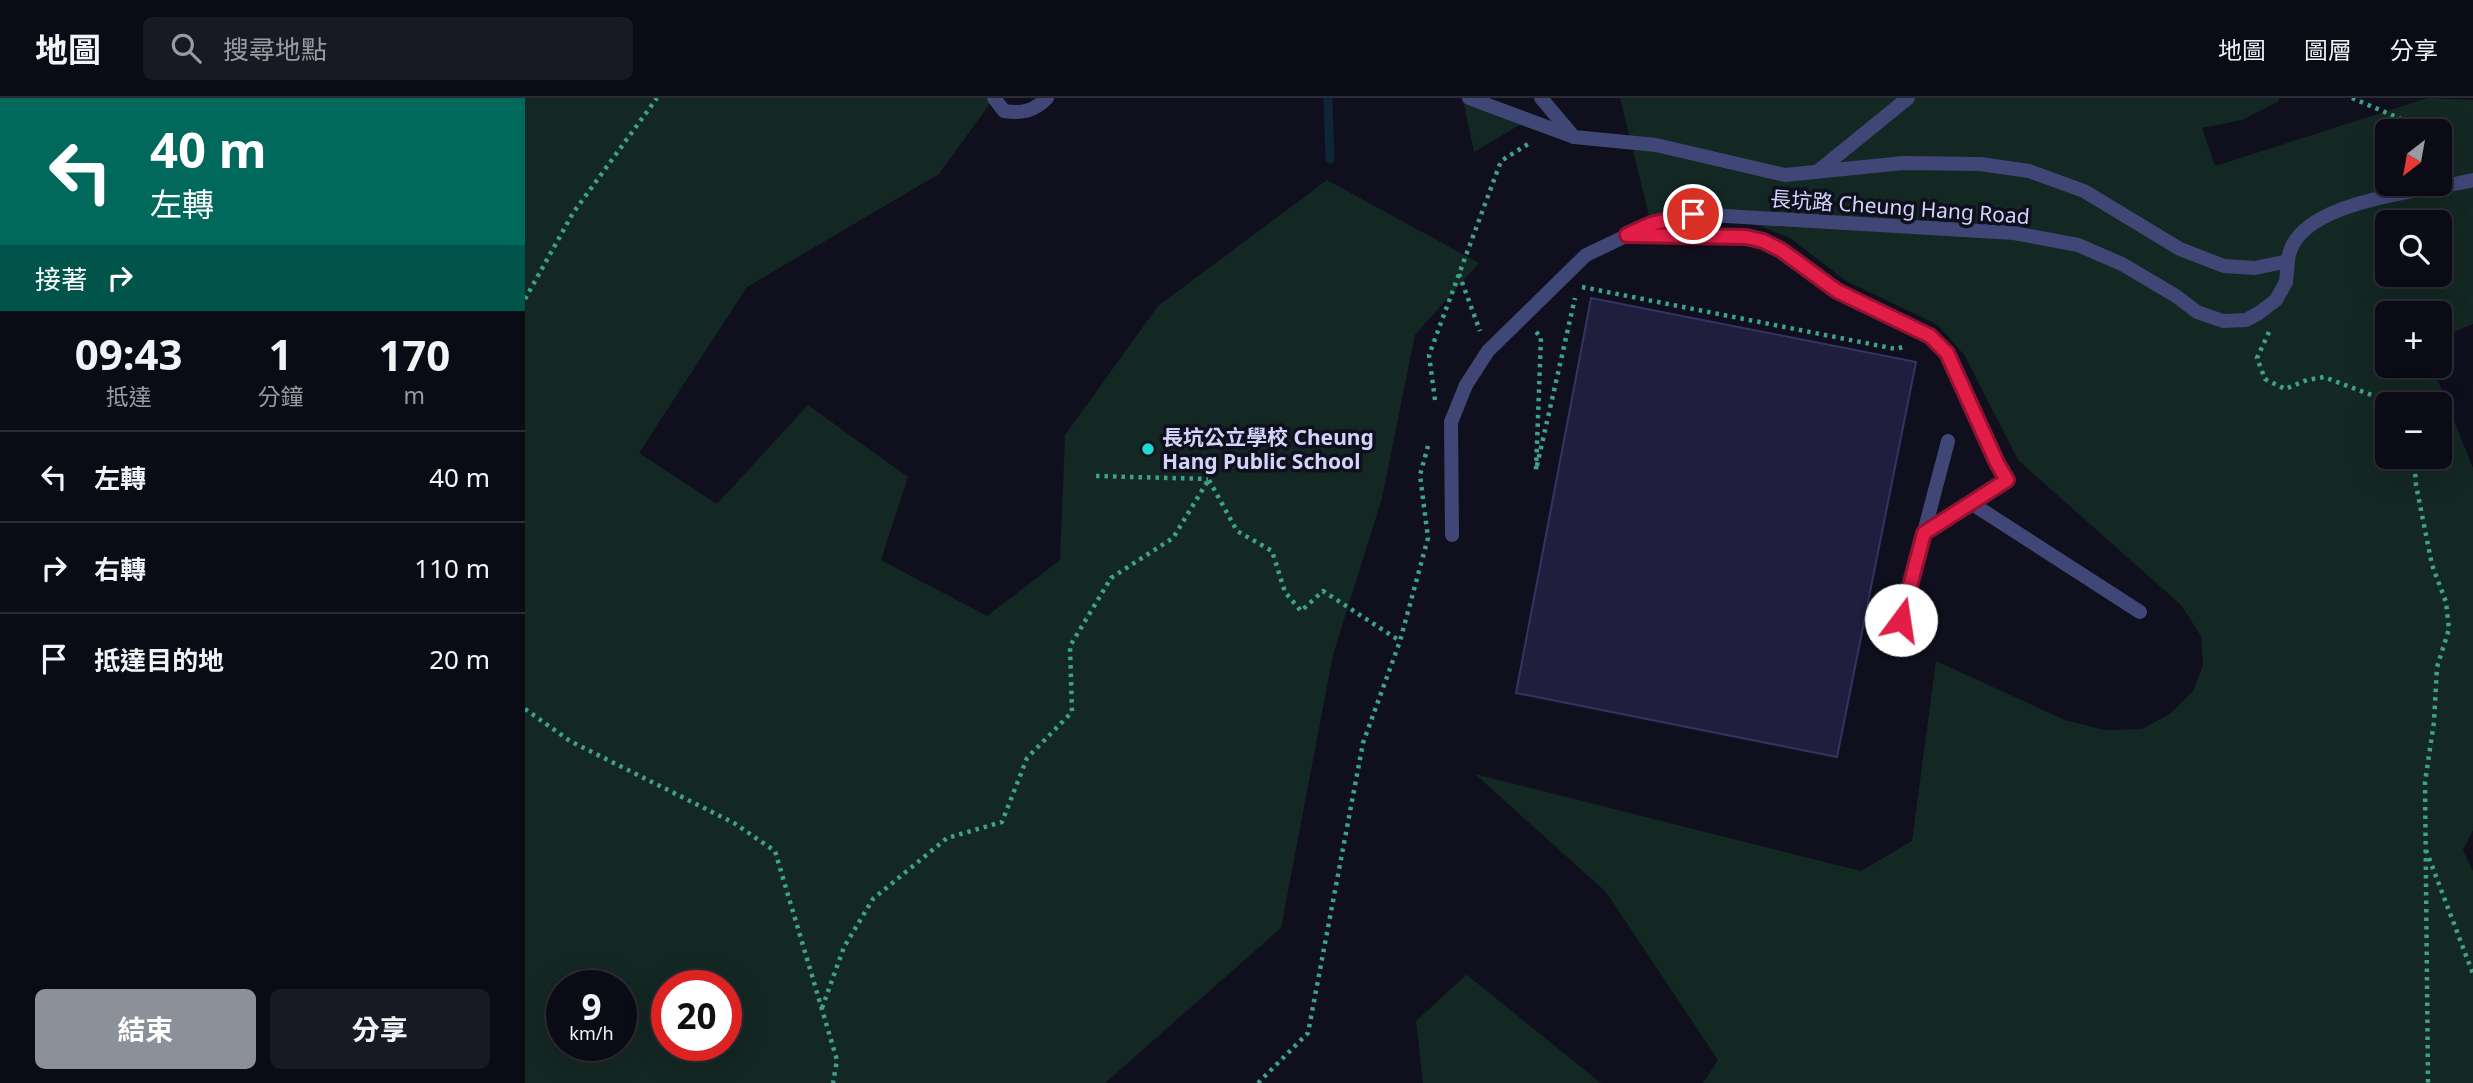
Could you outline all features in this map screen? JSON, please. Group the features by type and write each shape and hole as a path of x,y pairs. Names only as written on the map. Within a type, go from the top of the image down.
{"street":[{"path":"994,98 1004,111 1021,113 1038,107 1047,98"},
{"name":"長坑路 Cheung Hang Road","path":"1452,536 1451,422 1466,385 1488,351 1586,256 1651,224 1693,214 2014,233 2078,245 2122,264 2176,296 2197,312 2223,321 2246,320 2276,300 2285,282 2288,261 2255,268 2224,267 2180,249 2084,191 2029,171 1980,164 1903,163 1785,174 1656,145 1574,137 1469,98"},
{"path":"1541,98 1574,137"},
{"path":"1817,172 1908,98"},
{"path":"2288,261 2289,250 2306,229 2330,213 2366,201 2473,180"},
{"path":"1627,235 1746,237 1763,241 1781,250 1837,291 1930,336 1947,353 2007,480 1924,533"},
{"path":"1901,620 1948,441"},
{"path":"1971,503 2140,612"}],"path":[{"path":"525,299 573,213 657,98"},
{"path":"2352,98 2401,119"},
{"path":"1435,403 1429,355 1501,161 1551,130"},
{"path":"1459,274 1488,351"},
{"path":"1522,318 1541,337 1536,470 1578,287 1896,349 1930,336"},
{"path":"2270,329 2257,359 2265,379 2285,389 2307,380 2324,377 2375,396"},
{"path":"1258,1083 1308,1033 1363,743 1399,641 1428,538 1420,475 1430,439"},
{"path":"2415,469 2432,565 2446,602 2449,629 2437,667 2434,722 2425,782 2428,1083"},
{"path":"1096,477 1209,479"},
{"path":"1209,479 1237,531 1272,551 1285,592 1301,611 1323,591 1399,641"},
{"path":"822,1007 844,947 873,900 947,838 1002,822 1027,758 1072,712 1070,646 1111,578 1173,538 1209,479"},
{"path":"525,709 570,741 734,823 775,851 837,1060 833,1083"},
{"path":"2424,847 2473,974"}],"green space":[{"path":"525,98 994,98 939,174 747,287 639,453 717,504 808,405 908,477 881,560 987,616 1060,560 1065,435 1158,306 1327,180 1479,263 1415,335 1382,498 1333,655 1281,928 1105,1083 525,1083"},
{"path":"1620,98 2279,98 2279,101 2242,120 2202,128 2215,166 2428,98 2473,100 2473,324 2452,333 2452,301 2375,301 2375,378 2437,378 2442,392 2375,392 2375,469 2452,469 2452,416 2473,468 2473,830 2463,850 2473,871 2473,1083 1703,1083 1718,1060 1606,892 1475,774 1861,871 1912,841 1936,661 2065,720 2105,730 2142,729 2171,713 2193,691 2203,665 2201,636 2181,605 2018,460 1965,356 1938,325 1846,281 1790,238 1755,224 1650,220"},
{"path":"1463,100 1523,123 1474,152"},
{"path":"1467,974 1601,1083 1423,1083 1416,1021"}],"building":[{"path":"1591,298 1916,362 1837,757 1516,693"}],"waterway":[{"path":"1328,98 1330,159"}],"place":[{"name":"長坑公立學校 Cheung Hang Public School","path":"1148,449"}],"route":[{"path":"1693,214 1651,224 1627,235 1746,237 1763,241 1781,250 1837,291 1930,336 1947,353 2007,480 1924,533 1901,620"}]}
